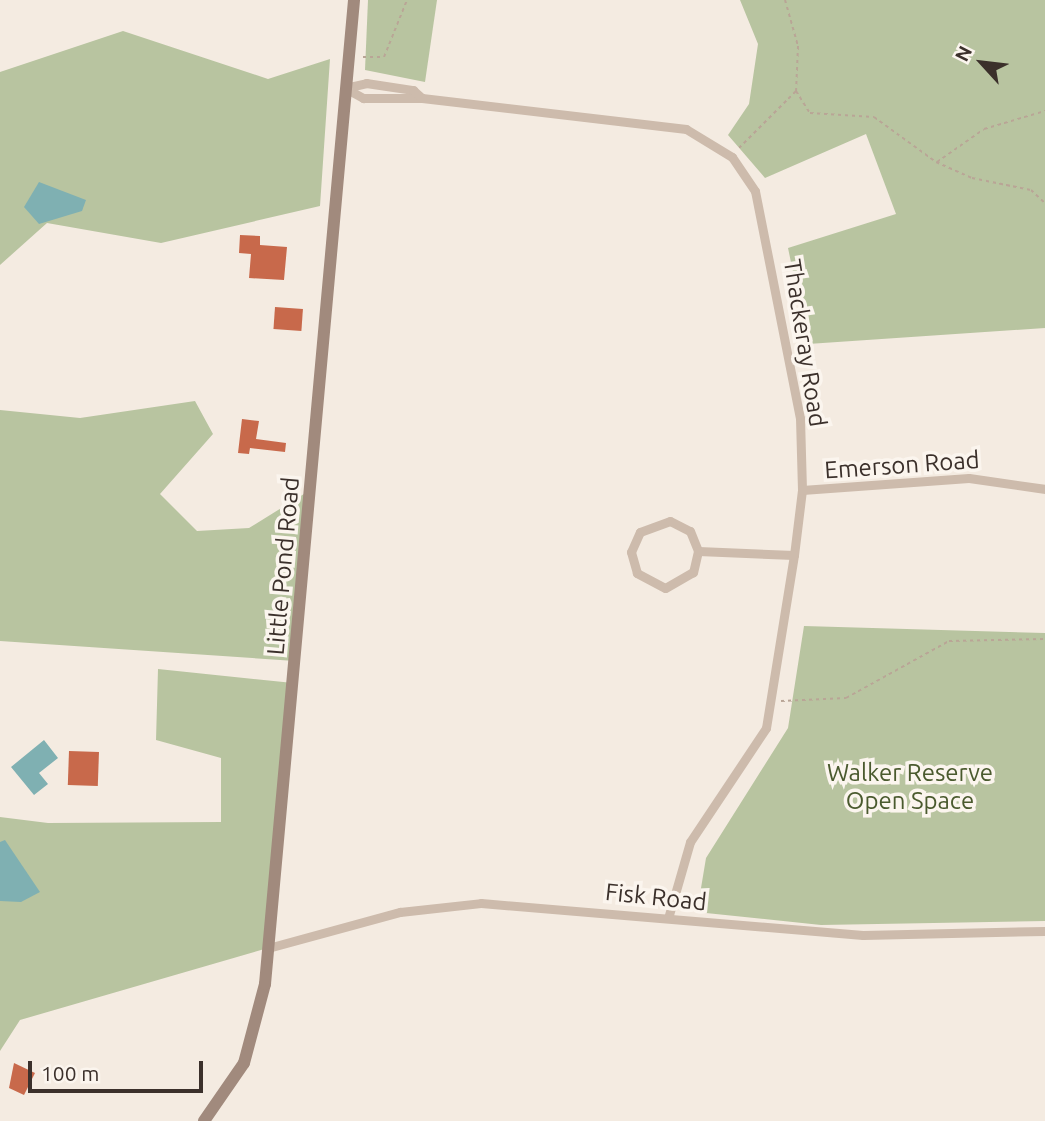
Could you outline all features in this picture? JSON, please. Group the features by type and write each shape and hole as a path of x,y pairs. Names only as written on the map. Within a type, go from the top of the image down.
{"street":[{"name":"Little Pond Road","path":"204,1121 244,1063 258,1024 268,948 354,0"},
{"name":"Thackeray Road","path":"345,88 366,83 413,90 422,98"},
{"name":"Thackeray Road","path":"345,88 363,98 422,98 659,123 686,129 730,156 755,191 764,217 795,377 802,490 773,701 761,741 690,842 668,918"},
{"name":"Emerson Road","path":"802,490 969,478 1045,489"},
{"path":"659,521 681,524 698,551 693,572 665,588 637,573 631,552 640,532 659,521"},
{"path":"698,551 794,555"},
{"name":"Fisk Road","path":"268,948 400,912 481,903 863,935 1045,931"}],"path":[{"path":"348,56 384,57 407,0"},
{"path":"785,0 798,46 796,91 810,113 874,117 936,162 972,178 1031,190 1045,203"},
{"path":"730,156 796,91"},
{"path":"936,162 984,129 1045,111"},
{"path":"773,701 846,698 949,641 1045,639"}],"green space":[{"path":"368,0 437,0 425,82 365,70"},
{"path":"740,0 1045,0 1045,328 808,344 788,248 896,214 866,134 765,178 728,135 749,104 758,44"},
{"path":"123,31 268,79 330,59 320,206 161,243 47,223 0,265 0,72"},
{"path":"195,401 213,434 160,494 197,531 249,528 312,489 295,661 0,641 0,410 80,418"},
{"name":"Walker Reserve Open Space","path":"804,626 1045,633 1045,921 821,925 706,913 698,906 706,858 788,728"},
{"path":"158,669 293,683 268,948 20,1020 0,1051 0,817 48,823 221,822 221,758 156,740"}],"water":[{"path":"39,182 86,200 82,211 39,224 24,207"},
{"path":"44,740 58,758 39,773 48,784 34,795 11,767"},
{"path":"5,840 40,892 21,902 0,901 0,842"}],"building":[{"path":"240,235 260,236 260,245 287,247 284,280 249,278 251,254 239,253"},
{"path":"275,307 303,309 301,331 273,329"},
{"path":"242,419 259,421 256,439 286,443 285,452 250,448 249,454 238,453"},
{"path":"69,751 99,752 98,786 68,785"},
{"path":"14,1063 35,1073 24,1095 9,1088"}]}
